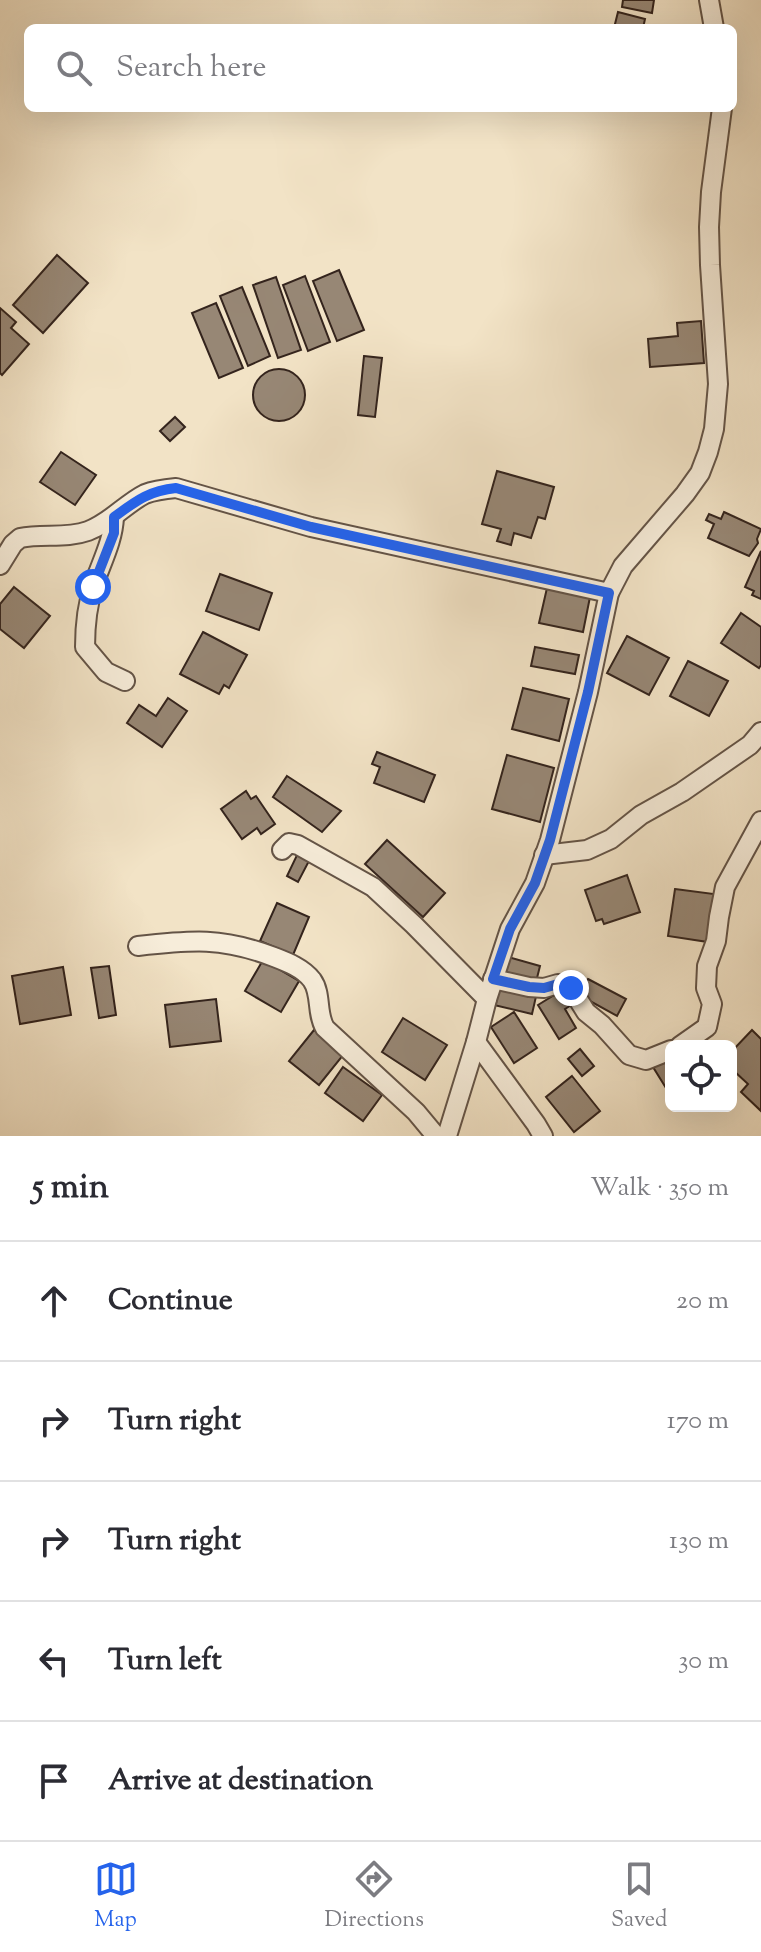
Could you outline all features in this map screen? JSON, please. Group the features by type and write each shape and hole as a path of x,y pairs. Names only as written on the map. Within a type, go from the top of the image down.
{"street":[{"path":"709,0 713,24"},
{"path":"447,1136 510,929 535,883 544,855 568,774 609,593 623,566 700,473 711,441 718,384 709,227 721,112"},
{"path":"0,565 20,538 80,534 114,517 144,495 176,488 311,527 609,593"},
{"path":"114,517 114,533 93,587 85,620 85,647 106,672 125,681"},
{"path":"544,855 587,850 611,839 641,815 682,792 750,745 760,734"},
{"path":"689,1040 707,1027 712,1004 706,988 707,966 716,941 725,887 761,821"},
{"path":"282,850 289,843 298,845 373,887 487,999"},
{"path":"138,946 192,940 226,943 289,963 314,983 325,1028 416,1112 436,1136"},
{"path":"493,979 529,987 544,988 558,984 571,988 586,1012 629,1055 646,1060 665,1052"},
{"path":"476,1042 543,1136"}],"building":[{"path":"623,0 654,0 652,13 622,7"},
{"path":"618,12 645,19 644,24 615,24"},
{"path":"57,255 88,283 43,333 13,305"},
{"path":"339,270 364,330 337,341 313,281"},
{"path":"305,276 330,342 308,351 283,285"},
{"path":"276,277 301,350 278,358 253,285"},
{"path":"242,287 270,356 248,366 220,296"},
{"path":"216,303 243,368 219,378 192,313"},
{"path":"0,308 16,322 11,328 29,344 2,375 0,373"},
{"path":"701,321 704,363 650,367 648,339 678,336 677,323"},
{"path":"364,356 382,358 375,417 358,415"},
{"path":"279,369 298,376 305,395 298,414 279,421 260,414 253,395 260,376"},
{"path":"175,417 185,427 170,441 160,431"},
{"path":"61,452 96,475 75,505 40,482"},
{"path":"497,471 554,487 545,519 538,517 531,538 514,533 511,545 497,541 501,529 482,524"},
{"path":"724,512 761,529 758,543 749,556 708,538 714,524 706,520 709,514 721,519"},
{"path":"761,551 761,599 745,587"},
{"path":"220,574 272,593 259,630 206,611"},
{"path":"14,587 50,616 24,648 0,629 0,604"},
{"path":"547,588 590,597 583,632 539,623"},
{"path":"741,613 761,627 759,668 721,643"},
{"path":"203,632 247,655 229,688 224,685 219,694 180,674"},
{"path":"627,636 669,658 649,695 607,673"},
{"path":"535,647 579,655 575,674 531,666"},
{"path":"688,661 728,681 709,716 670,696"},
{"path":"523,688 569,699 559,741 512,729"},
{"path":"168,698 187,711 162,747 127,723 139,705 156,716"},
{"path":"377,752 435,775 424,802 374,783 380,767 372,764"},
{"path":"507,755 554,768 540,822 492,809"},
{"path":"287,776 341,811 322,832 273,797"},
{"path":"246,791 251,799 256,796 275,824 261,834 257,828 242,839 221,809"},
{"path":"387,840 445,893 423,917 365,864"},
{"path":"298,853 310,859 298,882 287,876"},
{"path":"627,875 640,912 604,924 602,919 596,921 585,890"},
{"path":"675,889 714,894 708,942 668,936"},
{"path":"277,903 309,917 293,955 260,941"},
{"path":"508,957 540,966 535,986 502,977"},
{"path":"263,960 299,981 281,1012 245,991"},
{"path":"109,966 116,1015 99,1018 91,968"},
{"path":"63,967 71,1015 20,1024 12,976"},
{"path":"588,979 626,999 617,1016 579,995"},
{"path":"499,984 537,992 532,1014 494,1005"},
{"path":"564,989 573,1004 565,1009 576,1028 559,1039 538,1005"},
{"path":"216,999 221,1041 170,1047 165,1005"},
{"path":"514,1012 537,1048 514,1063 491,1027"},
{"path":"403,1018 447,1045 425,1080 382,1052"},
{"path":"314,1030 344,1054 319,1085 289,1061"},
{"path":"752,1030 761,1039 761,1111 741,1092 748,1084 737,1074 737,1046"},
{"path":"580,1049 594,1066 582,1076 568,1059"},
{"path":"665,1060 665,1086 653,1067"},
{"path":"343,1067 382,1095 363,1121 325,1093"},
{"path":"572,1076 600,1111 574,1132 546,1097"}],"route":[{"path":"93,587 114,533 114,517 144,495 176,488 311,527 609,593 588,692 550,840 535,883 510,929 493,979 529,987 544,988 558,984 571,988"}]}
